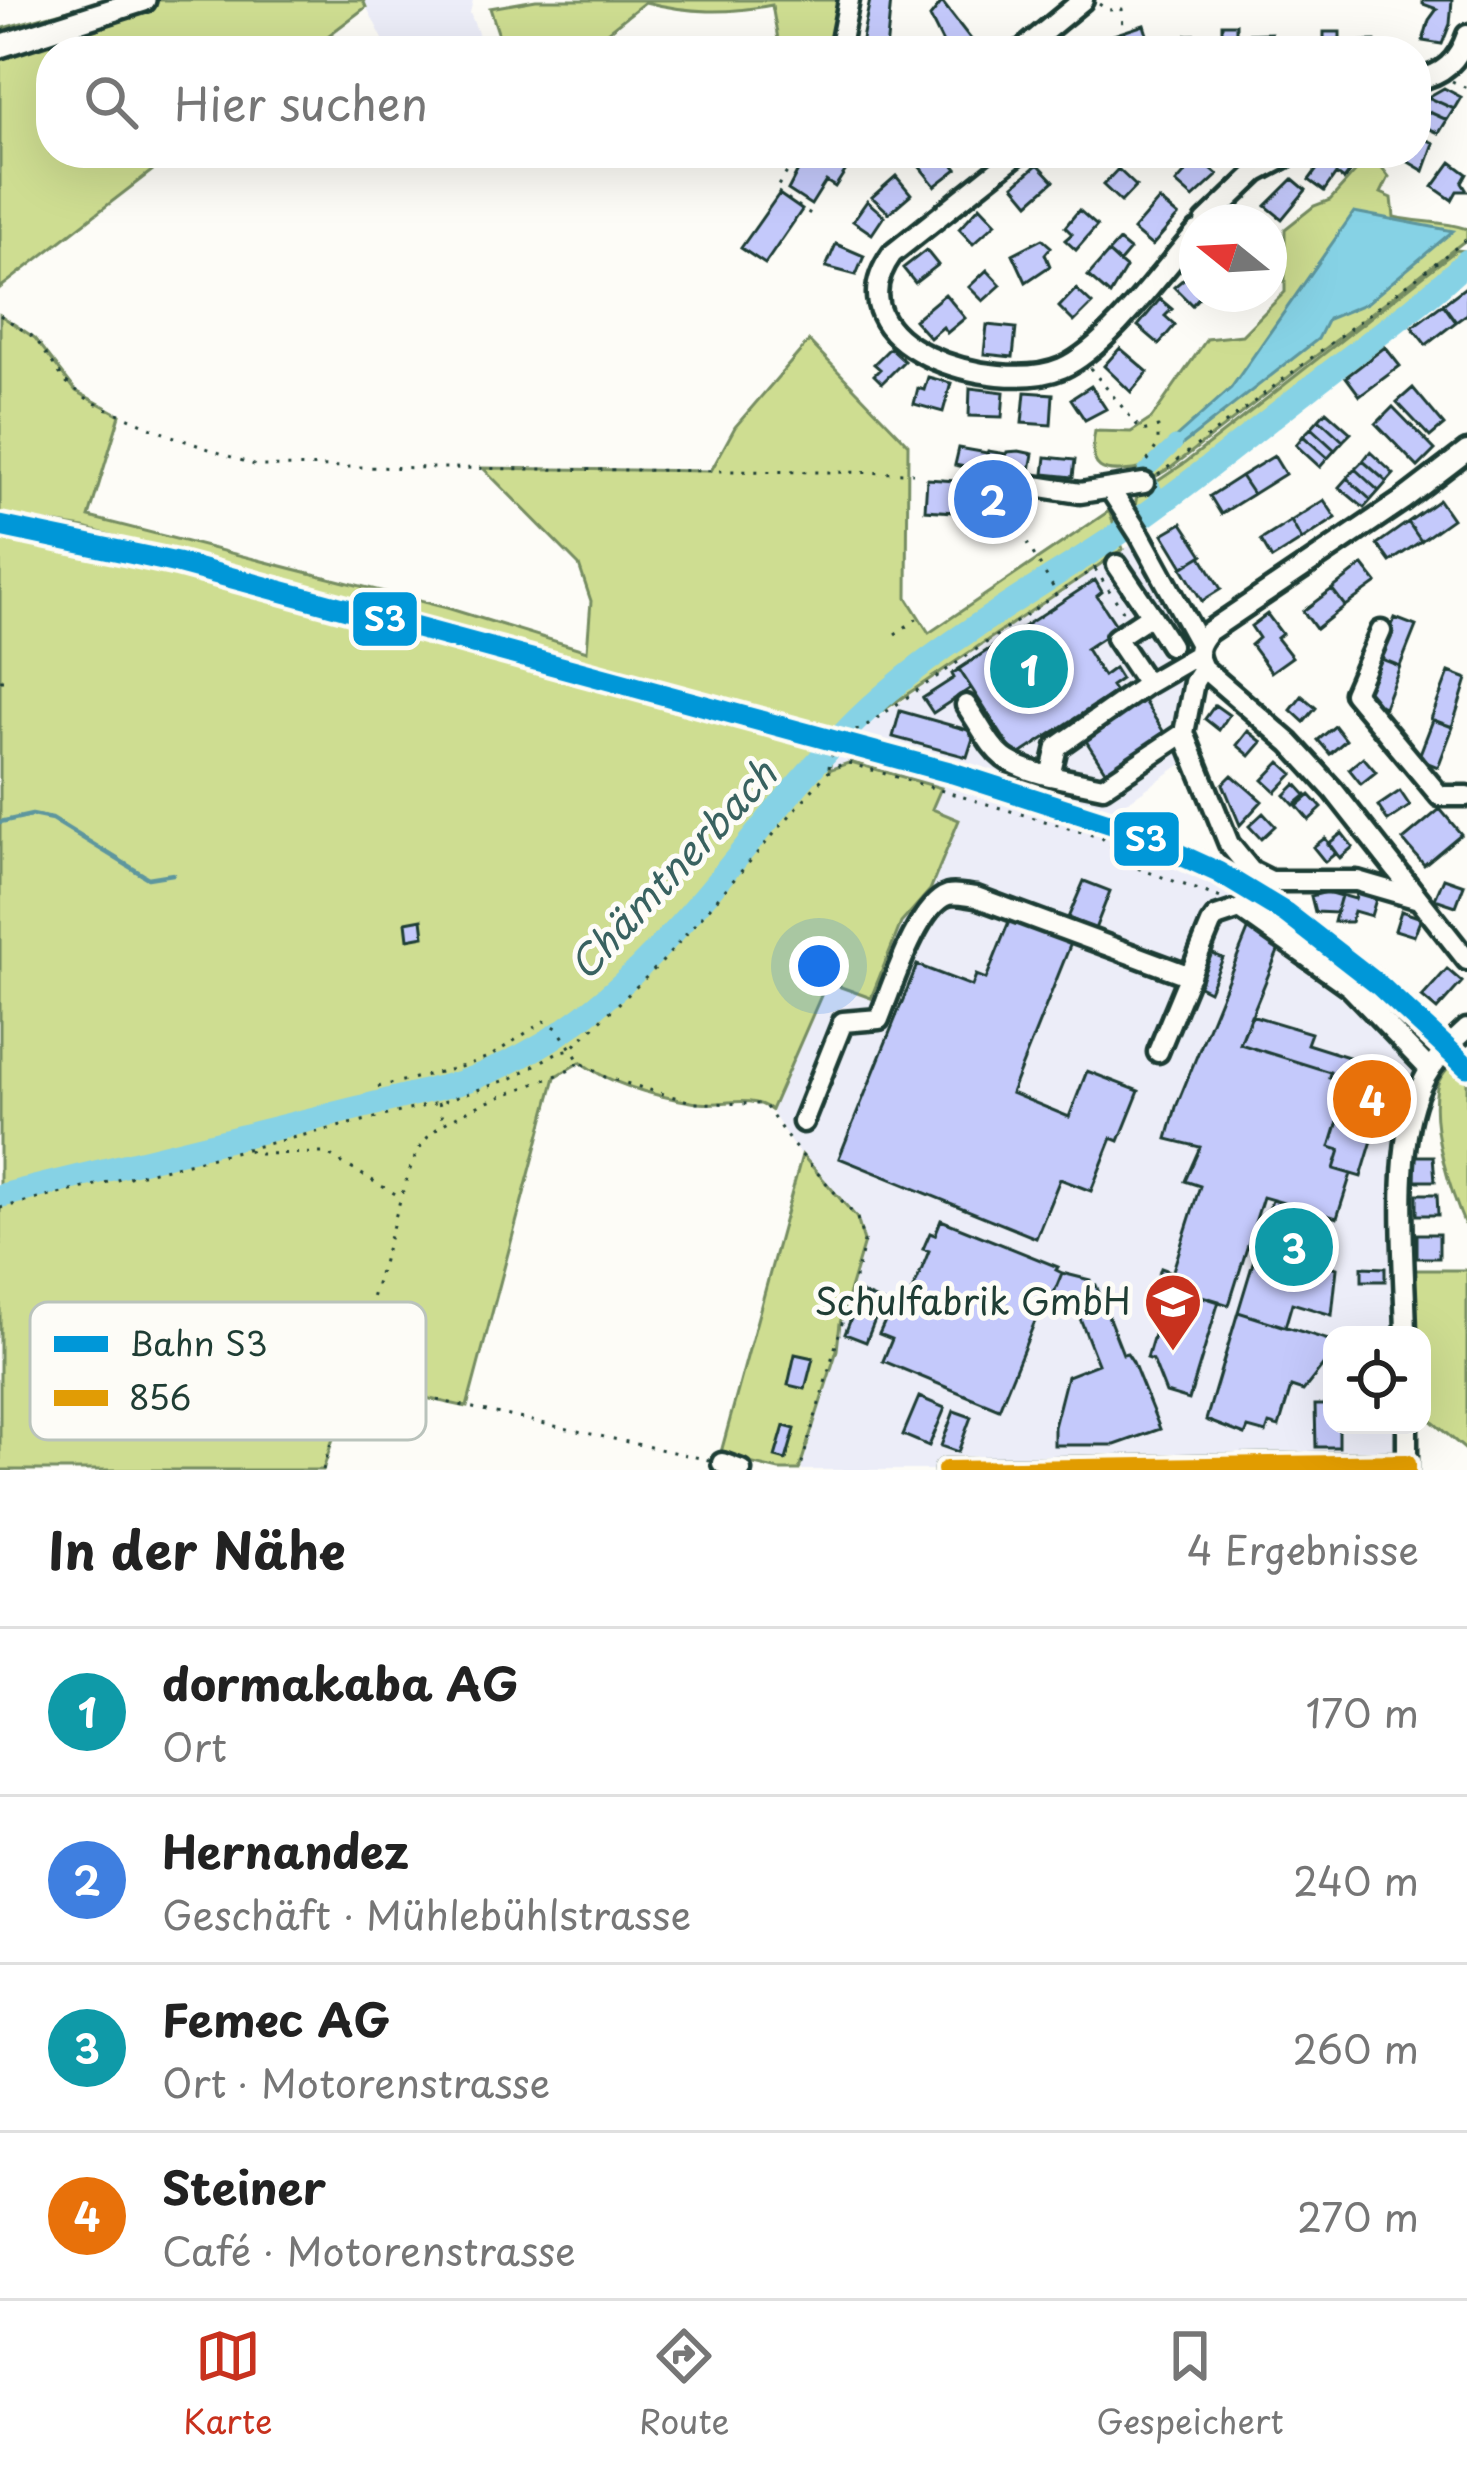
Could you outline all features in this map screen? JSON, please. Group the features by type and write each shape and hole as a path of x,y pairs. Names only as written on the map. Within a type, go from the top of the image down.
{"main road":[{"path":"0,46 144,0"}],"street":[{"path":"842,36 850,0"},
{"path":"1041,36 1088,0"},
{"path":"1431,76 1453,62 1467,35"},
{"path":"999,168 892,254 881,270 878,294 886,321 905,344 930,361 1029,376 1058,370 1096,345 1179,251"},
{"path":"1224,204 1265,168"},
{"path":"1419,899 1358,880 1271,881 1251,872 1229,844 1184,734 1208,632 1467,451"},
{"path":"1022,484 1080,493 1110,489 1142,476"},
{"path":"1110,489 1141,536 1200,655 1306,760 1467,960"},
{"path":"1113,561 1169,644"},
{"path":"1147,684 1116,638 1151,615"},
{"path":"1382,631 1354,693 1440,796 1467,796"},
{"path":"1050,776 1057,747 1147,684 1200,655"},
{"path":"966,705 1002,760 1013,767 1103,788 1184,734"},
{"path":"803,1122 843,1022 879,1019 916,930 934,903 950,894 976,897 1190,976"},
{"path":"1158,1052 1216,917 1240,909 1351,987 1430,1070"},
{"path":"1406,1326 1405,1156 1413,1108 1430,1070 1467,1029"},
{"path":"946,1470 1407,1467 1407,1434"}],"path":[{"path":"1088,0 1108,10 1122,9 1123,32"},
{"path":"1450,80 1467,88"},
{"path":"790,168 775,190 814,217"},
{"path":"1142,476 1172,467 1467,239"},
{"path":"0,315 35,338 65,381 90,401 256,466 913,473"},
{"path":"1098,377 1142,431 1158,427 1154,454 1142,476"},
{"path":"1027,543 1056,592"},
{"path":"828,772 833,752 848,734 1056,592 1113,561"},
{"path":"1094,568 1132,627"},
{"path":"895,634 922,616"},
{"path":"0,680 7,680"},
{"path":"0,1208 438,1102 491,1086 571,1049 661,963 836,765 851,762 1102,838 1134,867 1201,889"},
{"path":"378,1087 491,1056 544,1021 557,1028 580,1062 593,1072 695,1102 753,1101 771,1110 790,1144 842,1196 862,1229 861,1256 840,1323 837,1350 800,1470"},
{"path":"373,1302 401,1196 425,1139 443,1124 572,1070 580,1062"},
{"path":"438,1102 443,1124"},
{"path":"244,1148 256,1154 325,1153 401,1196"},
{"path":"426,1399 732,1466"},
{"path":"323,1470 333,1440"}],"shaded area":[{"path":"363,0 473,0 470,13 479,36 381,36"},
{"path":"0,515 84,528 824,730 818,747 729,725 80,545 0,533"},
{"path":"1143,541 1199,643 1193,682 1193,756 1113,812 1253,882 1332,936 1440,1030 1467,1041 1467,1230 1438,1119 1437,1080 1430,1071 1413,1108 1406,1326 1323,1326 1323,1434 1407,1434 1407,1470 799,1470 837,1350 840,1323 864,1242 857,1218 791,1143 771,1110 827,981 871,998 901,923 930,890 958,820 932,809 941,789 851,762 828,772 829,762 848,734 1123,549"}],"green space":[{"path":"105,0 363,0 366,7 328,36 36,36 36,168 156,168 0,288 0,29"},
{"path":"536,0 849,0 842,36 777,36 772,5 708,11 645,2 602,36 499,36 490,8"},
{"path":"1359,168 1382,168 1389,177 1381,193 1392,198 1394,217 1458,226 1467,229 1467,239 1172,467 1144,483 1139,469 1100,467 1093,455 1095,431 1131,432 1151,419 1207,339 1242,335 1265,312 1287,312 1287,227 1330,200"},
{"path":"1456,250 1467,251 1467,261 1447,281 1143,517 1135,506 1137,495 1186,462"},
{"path":"0,315 35,338 76,391 120,415 89,517 447,608 587,651 591,601 579,565 483,468 711,471 735,427 809,341 908,444 907,598 929,633 1109,511 1123,549 848,734 833,753 829,770 851,762 941,788 932,809 959,820 930,890 901,923 871,998 827,982 771,1110 754,1103 697,1103 651,1093 580,1062 555,1077 467,1407 426,1398 426,1302 30,1302 30,1440 333,1440 323,1470 0,1470 0,533 80,545 817,747 824,731 84,528 0,515"},
{"path":"1452,1063 1467,1078 1467,1230 1448,1179 1436,1121 1438,1084"},
{"path":"802,1155 857,1218 864,1242 840,1323 837,1350 799,1470 779,1470 720,1456"},
{"path":"1414,1270 1467,1270 1467,1451 1431,1421 1431,1326 1415,1326"}],"water":[{"path":"1354,212 1453,231 1367,303 1328,319 1318,339 1178,448 1173,440 1231,388"}],"building":[{"path":"870,0 891,0 887,36 863,36"},
{"path":"1423,0 1452,0 1442,44 1424,36 1437,9"},
{"path":"942,2 968,36 940,36 930,17"},
{"path":"1222,24 1236,24 1236,34 1271,36 1187,36 1222,34"},
{"path":"1144,25 1147,36 1111,36"},
{"path":"1444,88 1461,97 1454,109 1431,95"},
{"path":"1431,98 1454,109 1447,120 1431,113"},
{"path":"1431,113 1447,120 1439,133 1431,130"},
{"path":"1451,162 1467,174 1462,183 1467,191 1457,191 1452,200 1433,187"},
{"path":"799,168 847,168 835,187 826,181 811,205 788,190"},
{"path":"921,168 957,169 935,186"},
{"path":"1033,168 1042,168 1054,181 1029,203 1014,185"},
{"path":"1189,168 1210,168 1218,175 1193,198 1176,183"},
{"path":"1318,168 1353,168 1344,180 1336,174 1324,191 1309,180"},
{"path":"1118,169 1136,186 1121,202 1103,185"},
{"path":"896,176 911,194 889,213 872,197"},
{"path":"1293,179 1306,190 1287,213 1287,204 1268,204"},
{"path":"779,194 802,210 765,264 741,248"},
{"path":"1159,200 1178,216 1152,246 1133,230"},
{"path":"867,201 884,216 872,234 853,221"},
{"path":"980,206 996,223 973,244 959,229"},
{"path":"1079,210 1097,226 1076,250 1065,240 1072,234 1065,227"},
{"path":"1042,239 1051,247 1045,254 1050,266 1026,282 1013,254"},
{"path":"1119,241 1130,250 1119,263 1108,253"},
{"path":"836,244 864,256 856,275 826,267"},
{"path":"926,250 938,265 915,283 903,268"},
{"path":"1108,253 1126,268 1110,295 1088,276"},
{"path":"987,270 1001,285 983,301 969,287"},
{"path":"1467,286 1467,314 1456,322 1443,304"},
{"path":"1076,289 1092,304 1074,322 1059,307"},
{"path":"945,294 965,318 947,333 943,327 930,338 914,320"},
{"path":"1160,299 1172,309 1165,316 1175,325 1159,344 1138,326"},
{"path":"1443,304 1456,322 1426,345 1412,327"},
{"path":"987,325 1016,328 1013,357 984,354"},
{"path":"1385,347 1400,366 1360,396 1346,377"},
{"path":"890,348 904,361 882,383 874,375 880,369 874,364"},
{"path":"1120,348 1148,372 1131,392 1104,366"},
{"path":"928,377 951,383 943,412 914,404 918,388 924,390"},
{"path":"1091,386 1106,409 1085,420 1071,399"},
{"path":"970,388 1004,392 1002,417 969,416"},
{"path":"1413,388 1444,425 1430,437 1397,402"},
{"path":"1025,392 1053,394 1051,425 1022,423"},
{"path":"1393,407 1435,450 1418,467 1376,424"},
{"path":"1326,411 1351,433 1343,441 1319,419"},
{"path":"1319,419 1343,441 1335,450 1311,428"},
{"path":"1311,428 1335,450 1328,458 1303,436"},
{"path":"1303,436 1328,458 1320,467 1296,445"},
{"path":"959,448 987,453 984,471 955,465"},
{"path":"988,451 1006,454 1002,477 983,474"},
{"path":"1007,452 1033,454 1028,481 1002,476"},
{"path":"1370,452 1394,474 1387,482 1363,461"},
{"path":"1274,456 1285,474 1253,494 1241,476"},
{"path":"1046,457 1075,460 1073,477 1044,474"},
{"path":"1363,461 1387,482 1379,491 1355,469"},
{"path":"1355,469 1379,491 1371,500 1347,478"},
{"path":"1241,476 1253,494 1221,514 1210,496"},
{"path":"1347,478 1371,500 1364,508 1339,487"},
{"path":"927,479 985,483 987,532 968,531 969,513 925,510"},
{"path":"985,488 1001,489 1000,510 984,509"},
{"path":"1324,500 1336,518 1302,540 1291,521"},
{"path":"1439,500 1452,519 1421,541 1408,522"},
{"path":"1291,521 1302,540 1272,559 1261,540"},
{"path":"1408,522 1421,541 1390,562 1377,544"},
{"path":"1182,523 1203,555 1183,567 1163,534"},
{"path":"1201,556 1221,589 1202,601 1182,568"},
{"path":"1363,565 1377,583 1345,606 1332,589"},
{"path":"1095,580 1102,592 1097,596 1118,628 1086,649 1103,676 1114,668 1121,679 1111,686 1115,692 1016,757 959,669"},
{"path":"1332,589 1345,606 1316,629 1303,611"},
{"path":"1267,614 1292,657 1271,672 1251,645 1259,638 1251,626"},
{"path":"1395,618 1416,626 1400,666 1379,658"},
{"path":"1379,658 1400,666 1384,707 1363,699"},
{"path":"959,669 971,688 933,713 923,698 954,678 952,674"},
{"path":"1449,672 1467,679 1452,727 1431,719"},
{"path":"1140,695 1165,734 1106,772 1081,733"},
{"path":"1302,696 1316,708 1304,722 1291,710"},
{"path":"1215,705 1229,715 1219,730 1205,719"},
{"path":"900,711 975,732 967,757 893,737"},
{"path":"1433,720 1453,727 1438,767 1418,759"},
{"path":"1335,726 1346,740 1330,754 1318,740"},
{"path":"1248,731 1262,742 1250,756 1237,745"},
{"path":"1363,757 1376,772 1361,784 1349,769"},
{"path":"1280,762 1293,774 1276,792 1263,780"},
{"path":"1232,775 1262,801 1240,825 1223,784"},
{"path":"1296,784 1306,795 1294,805 1285,795"},
{"path":"1400,791 1410,806 1388,821 1378,806"},
{"path":"1310,795 1322,808 1309,820 1297,806"},
{"path":"1440,809 1461,834 1424,865 1403,840"},
{"path":"1263,813 1275,826 1261,839 1249,826"},
{"path":"1342,833 1353,847 1340,858 1328,844"},
{"path":"1325,838 1336,853 1325,862 1313,847"},
{"path":"1444,878 1464,885 1456,906 1435,899"},
{"path":"1084,881 1110,891 1095,929 1068,918"},
{"path":"1358,890 1377,896 1371,916 1354,911 1351,922 1334,922 1341,895 1355,899"},
{"path":"1327,892 1341,896 1336,913 1315,912 1311,896"},
{"path":"1401,911 1421,918 1414,936 1395,930"},
{"path":"422,919 424,936 408,939 406,922"},
{"path":"1010,919 1071,943 1011,1093 1069,1117 1087,1071 1139,1091 1119,1141 1112,1138 1091,1191 1060,1179 1036,1238 839,1158 917,965 972,986 976,975 986,979"},
{"path":"1249,928 1268,933 1281,944 1240,1044 1330,1072 1329,1077 1340,1080 1336,1092 1346,1095 1330,1147 1340,1150 1334,1169 1351,1174 1337,1218 1263,1197 1229,1305 1168,1286 1200,1186 1185,1181 1200,1147 1167,1139"},
{"path":"1208,952 1223,958 1209,991 1195,984"},
{"path":"1447,969 1462,982 1437,1010 1422,997"},
{"path":"1251,1015 1311,1033 1307,1044 1393,1071 1361,1177 1334,1169 1340,1150 1330,1147 1346,1095 1336,1092 1340,1080 1329,1077 1330,1072 1240,1044"},
{"path":"1415,1156 1433,1156 1435,1181 1415,1181"},
{"path":"1417,1194 1437,1194 1438,1215 1417,1215"},
{"path":"1272,1200 1287,1204 1284,1214 1335,1230 1325,1264 1337,1268 1332,1315 1292,1303 1285,1327 1238,1312"},
{"path":"941,1220 1058,1267 1062,1273 1051,1300 1045,1297 999,1409 883,1361 892,1339 879,1334 890,1310 903,1315 929,1251 923,1249"},
{"path":"1417,1234 1439,1234 1439,1258 1417,1258"},
{"path":"1362,1267 1385,1268 1385,1281 1362,1281"},
{"path":"1161,1268 1172,1272 1168,1286 1219,1301 1189,1400 1166,1393 1153,1360 1147,1358 1165,1298 1160,1296 1163,1285 1156,1283"},
{"path":"1062,1273 1090,1280 1090,1288 1096,1285 1160,1429 1115,1445 1054,1445 1067,1376 1098,1364 1074,1303 1066,1306 1051,1300"},
{"path":"861,1293 882,1302 866,1342 845,1334"},
{"path":"1238,1312 1323,1338 1323,1366 1303,1391 1291,1387 1279,1427 1269,1424 1266,1433 1248,1428 1245,1435 1206,1420"},
{"path":"795,1354 813,1358 805,1389 788,1385"},
{"path":"919,1397 945,1408 929,1446 903,1435"},
{"path":"1315,1405 1323,1405 1323,1434 1339,1434 1339,1447 1316,1447"},
{"path":"954,1411 971,1417 958,1452 941,1446"},
{"path":"784,1426 795,1429 786,1460 775,1457"}],"waterway":[{"name":"Chämtnerbach","path":"0,1196 459,1083 522,1056 578,1020 628,978 878,700 974,628 1160,504 1467,261"},
{"path":"1147,476 1145,472 1175,444"},
{"path":"1152,485 1162,505"},
{"path":"0,822 32,815 52,819 148,878 173,874"}],"rail line":[{"name":"S3","path":"0,526 177,563 953,773 1115,825 1218,872 1286,913 1380,986 1467,1067"}],"transit line":[{"name":"856","path":"946,1470 1407,1463 1407,1470"}],"place":[{"name":"Hernandez","path":"993,499"},
{"name":"dormakaba AG","path":"1029,669"},
{"name":"Steiner","path":"1372,1099"},
{"name":"Femec AG","path":"1294,1247"},
{"name":"Schulfabrik GmbH","path":"1173,1353"}]}
